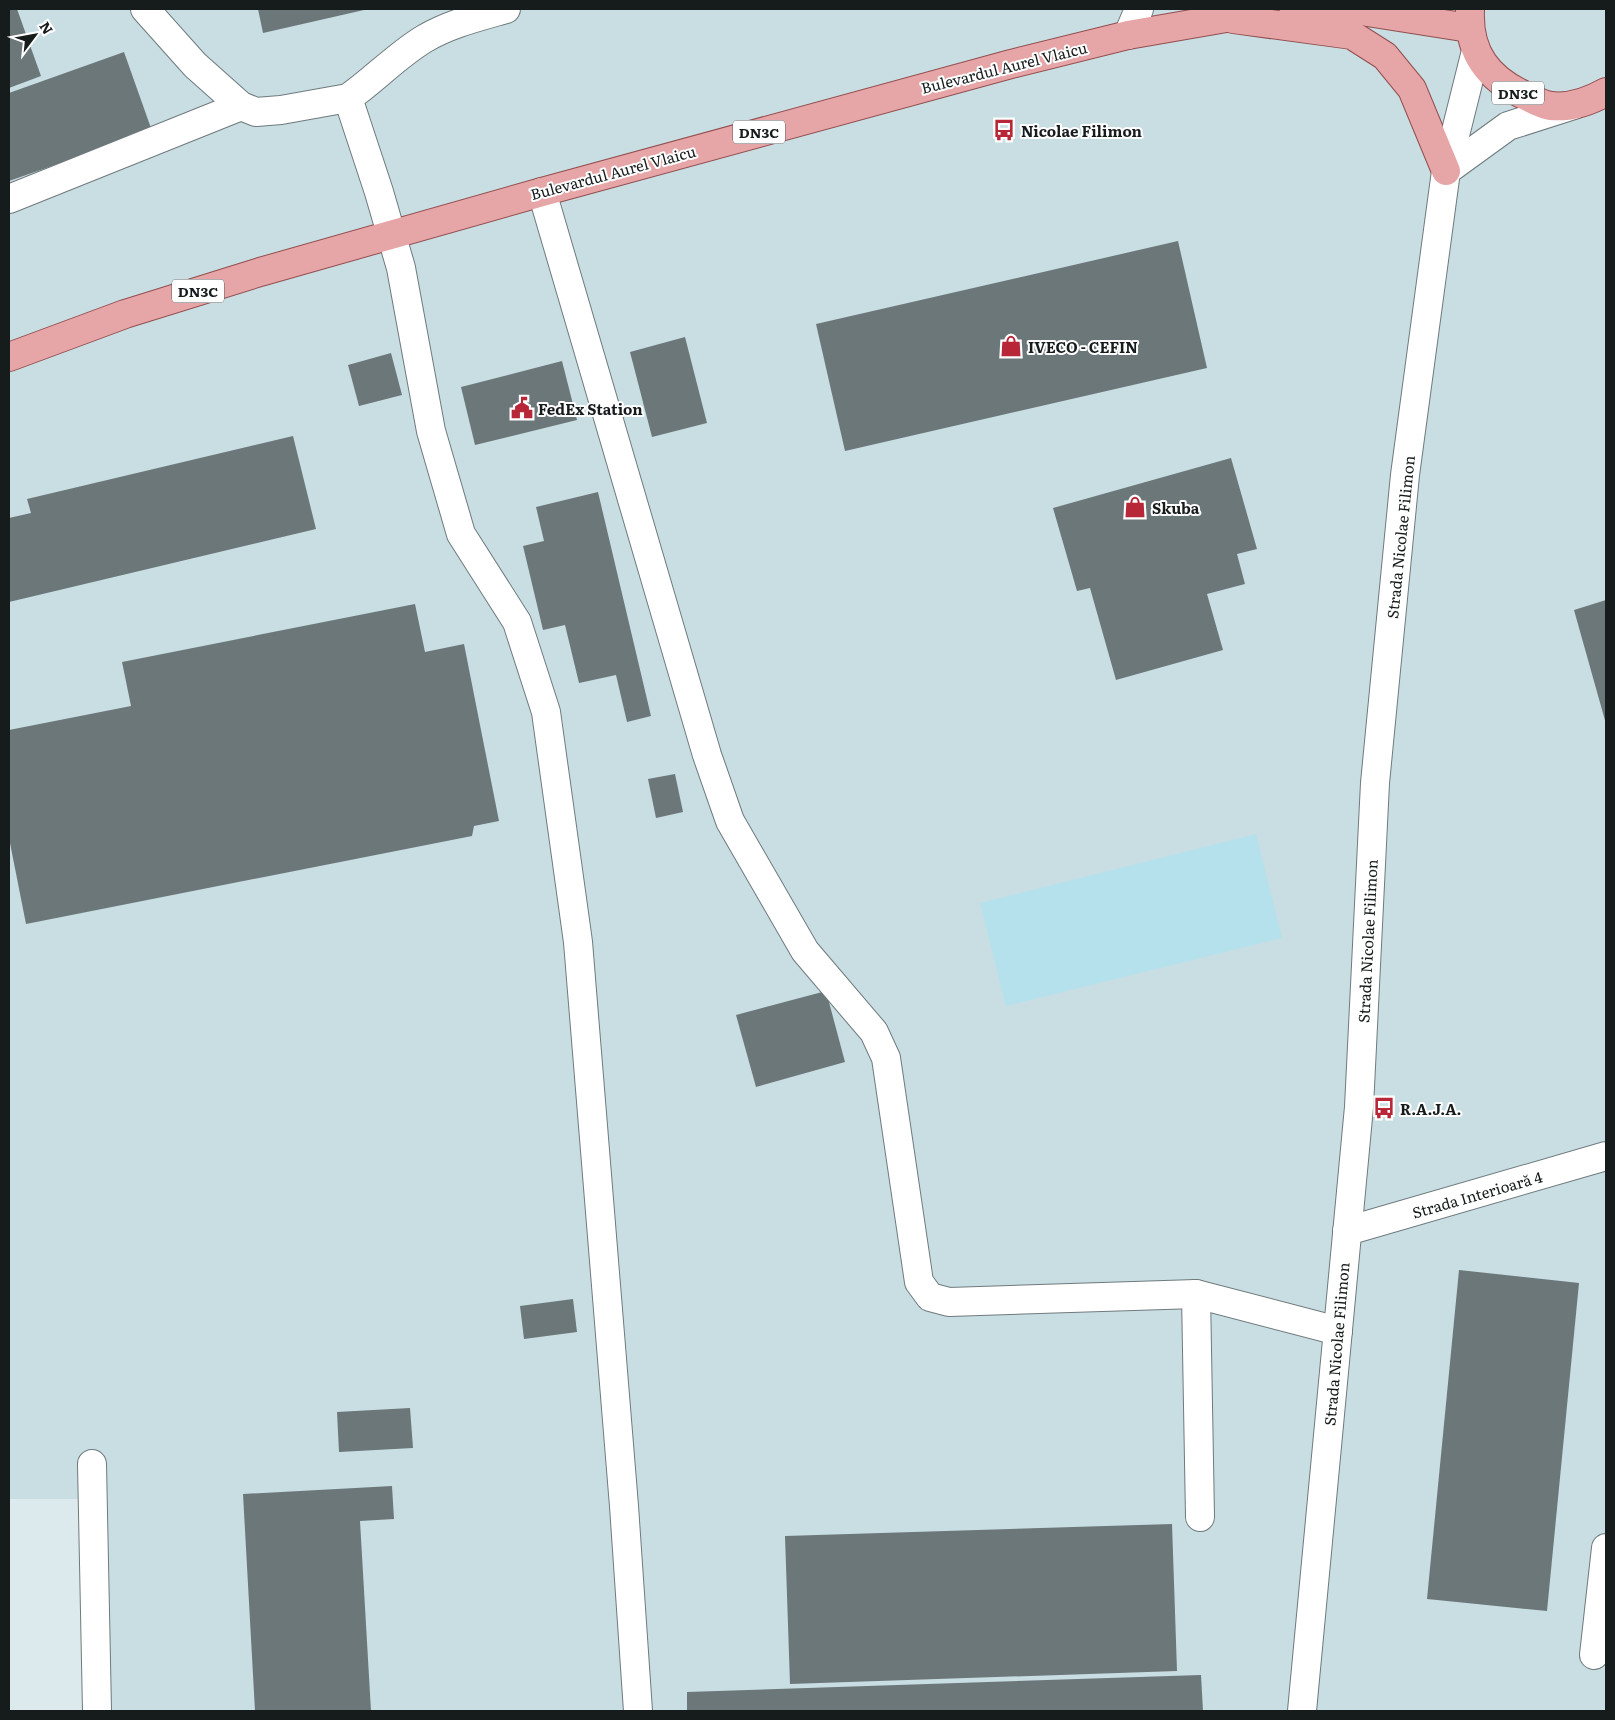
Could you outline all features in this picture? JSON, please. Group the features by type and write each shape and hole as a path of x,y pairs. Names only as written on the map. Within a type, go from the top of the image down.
{"main road":[{"name":"Bulevardul Aurel Vlaicu","path":"9,357 125,314 391,234 1002,66 1128,35 1226,18 1258,9"},
{"name":"Bulevardul Aurel Vlaicu","path":"1226,18 1361,11 1472,29"},
{"path":"1226,18 1352,35 1385,56 1412,89 1446,171"},
{"name":"DN3C","path":"1472,29 1489,71 1508,88 1551,106 1576,105 1594,99 1606,92"}],"street":[{"path":"145,9 195,66 241,106 256,112 281,110 348,98 369,84 423,40 455,24 506,9"},
{"path":"1128,35 1138,9"},
{"name":"Strada Nicolae Filimon","path":"1302,1711 1359,1107 1376,773 1406,475 1446,171 1472,29"},
{"path":"348,98 379,192 401,268 431,431 460,534 517,622 546,712 578,942 623,1496 638,1711"},
{"path":"1446,171 1508,126 1576,105"},
{"path":"9,199 241,106"},
{"path":"542,192 707,755 730,821 805,951 874,1032 886,1058 919,1282 930,1297 949,1302 1196,1294 1338,1331"},
{"name":"Strada Interioară 4","path":"1347,1231 1606,1156"},
{"path":"1196,1294 1200,1517"},
{"path":"92,1464 97,1711"},
{"path":"1594,1655 1606,1548"}],"shaded area":[{"path":"9,9 1606,9 1606,1711 84,1711 84,1499 9,1499"},
{"path":"1256,834 1282,938 1006,1006 980,903"}],"building":[{"path":"9,9 17,9 41,76 9,88"},
{"path":"258,9 364,9 364,10 263,33"},
{"path":"124,52 152,131 9,181 9,93"},
{"name":"IVECO - CEFIN","path":"1178,241 1207,368 845,451 816,324"},
{"path":"685,337 707,423 652,437 630,352"},
{"path":"391,353 402,395 359,406 348,365"},
{"path":"562,361 577,420 475,445 461,387"},
{"path":"293,436 316,529 9,602 9,518 31,513 27,499"},
{"path":"1231,458 1257,549 1237,554 1245,584 1207,594 1223,650 1116,680 1090,588 1077,591 1053,508"},
{"path":"598,492 651,716 627,722 616,675 579,683 565,625 543,630 523,546 544,541 536,507"},
{"path":"1606,600 1606,724 1574,610"},
{"path":"415,604 425,652 464,644 499,821 474,826 472,836 26,924 9,838 9,730 131,706 122,662"},
{"path":"675,774 683,812 656,818 648,779"},
{"path":"826,991 845,1062 756,1087 736,1015"},
{"path":"1459,1270 1579,1283 1547,1611 1427,1599"},
{"path":"573,1299 577,1332 524,1339 520,1306"},
{"path":"410,1408 413,1448 339,1452 337,1412"},
{"path":"392,1486 394,1519 360,1521 371,1711 255,1711 243,1494"},
{"path":"1172,1524 1177,1671 790,1684 785,1536"},
{"path":"1201,1675 1203,1711 687,1711 687,1692"}],"place":[{"name":"Nicolae Filimon","path":"1004,130"},
{"name":"IVECO - CEFIN","path":"1011,346"},
{"name":"FedEx Station","path":"522,408"},
{"name":"Skuba","path":"1135,507"},
{"name":"R.A.J.A.","path":"1384,1108"}]}
